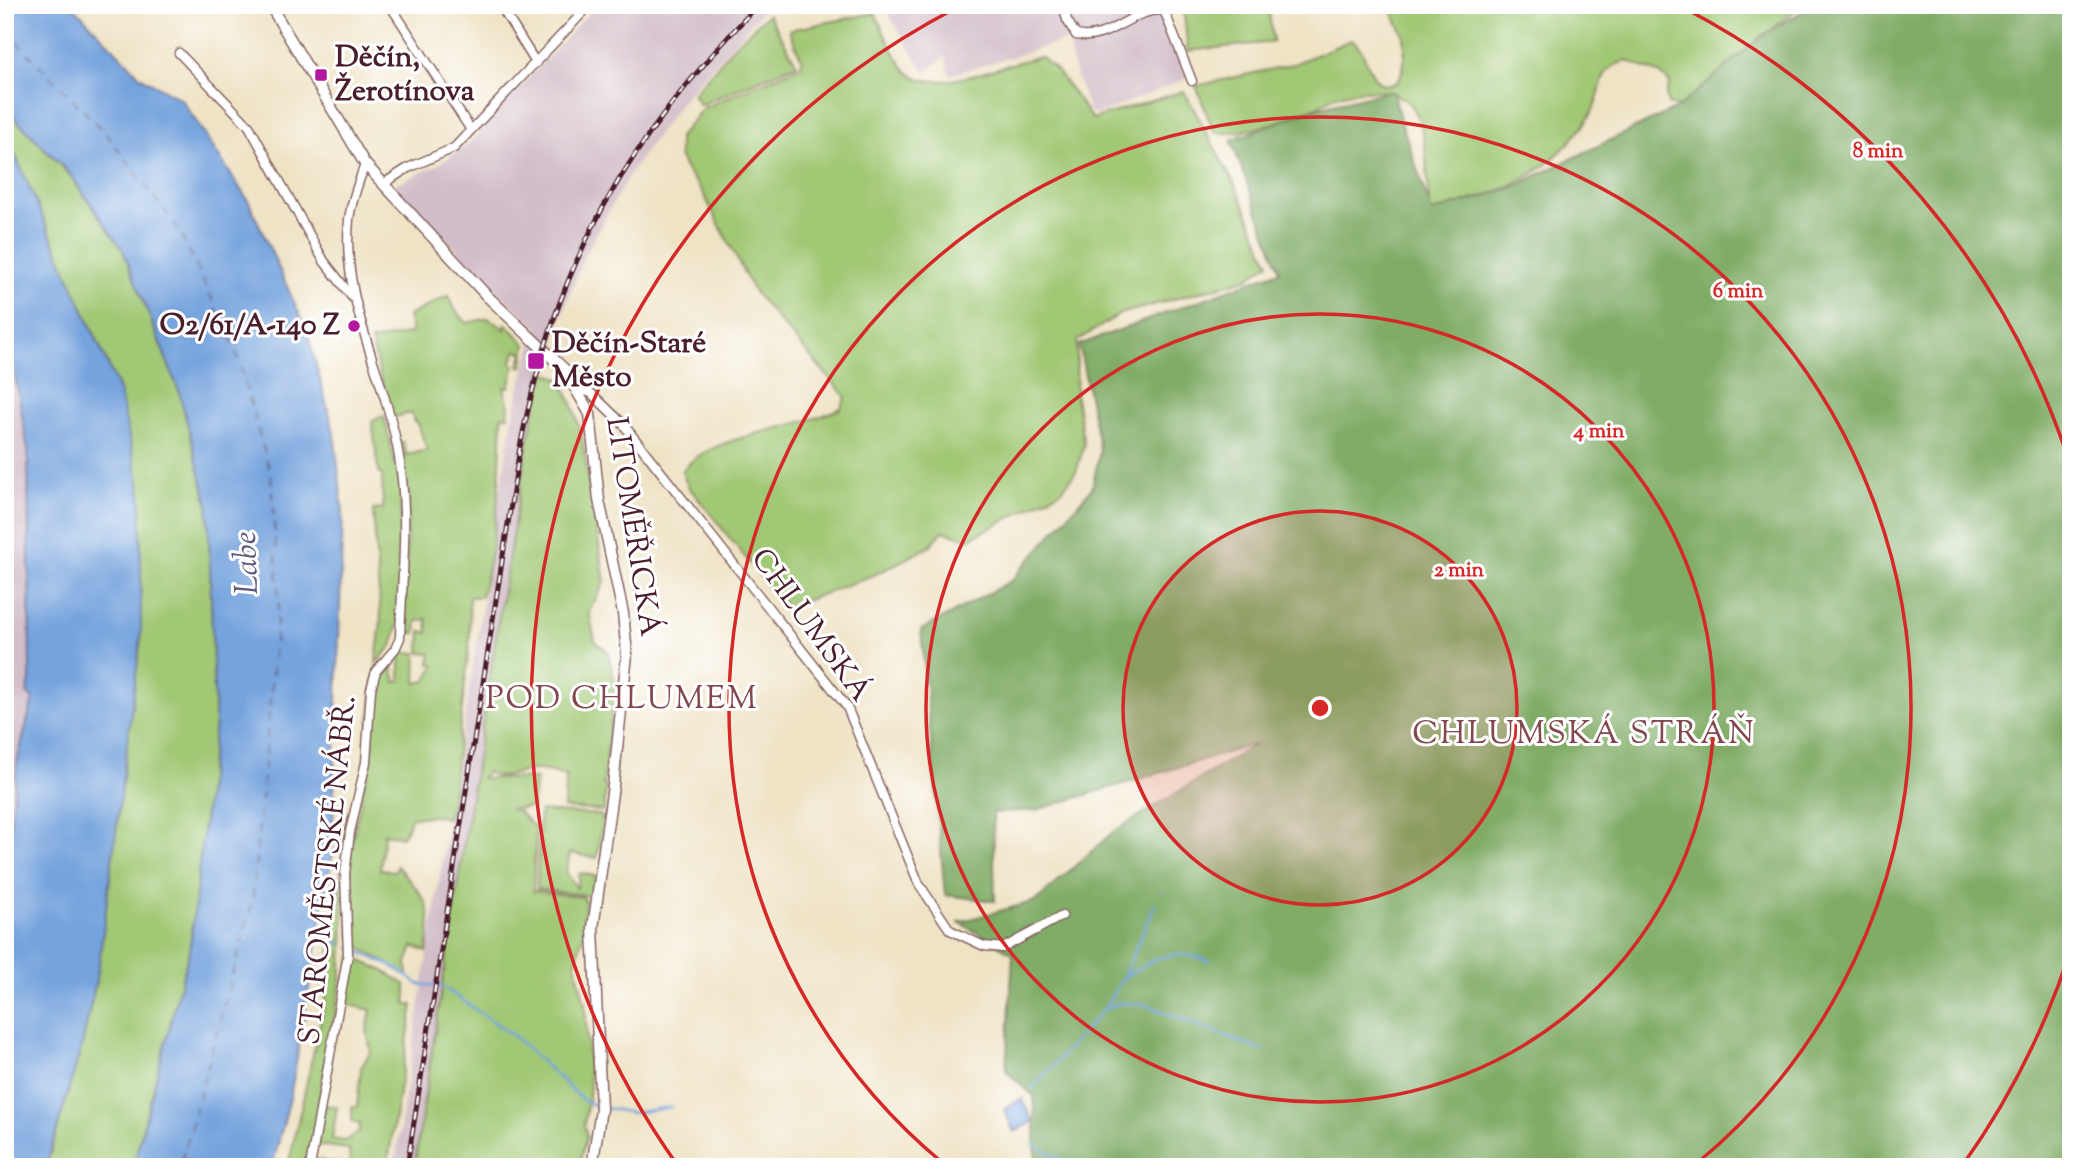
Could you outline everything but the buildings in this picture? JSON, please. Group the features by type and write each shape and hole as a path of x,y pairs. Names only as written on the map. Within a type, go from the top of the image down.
{"main road":[{"name":"LITOMĚŘICKÁ","path":"270,5 365,164 482,291 553,357 579,389 593,424 599,500 623,613 627,654 613,786 593,928 601,1106 592,1167"}],"street":[{"path":"390,5 471,130"},
{"path":"500,5 536,63"},
{"path":"383,184 408,168 441,156 471,130 590,5"},
{"path":"1063,5 1067,20 1076,36 1087,38 1110,31 1141,12 1164,10 1192,81"},
{"name":"STAROMĚSTSKÉ NÁBŘ.","path":"179,53 249,127 324,261 352,298"},
{"name":"STAROMĚSTSKÉ NÁBŘ.","path":"310,1167 348,954 345,874 350,832 366,762 370,689 376,671 395,649 400,638 404,498 399,456 352,298 349,218 365,164"},
{"name":"CHLUMSKÁ","path":"579,389 590,393 623,424 848,707 919,884 950,930 984,946 1003,948 1062,916"}],"shaded area":[{"path":"596,5 768,5 684,98 630,173 585,254 550,348 527,447 414,1167 394,1167 508,444 518,393 537,327 504,298 393,185 436,166 467,145"},
{"path":"883,5 1158,5 1188,78 1096,115 1089,111 1073,67 1068,40 950,75 945,56 925,73"},
{"path":"12,354 28,449 31,557 30,680 27,693 33,699 17,762 5,878 5,355"}],"green space":[{"path":"1183,5 1268,5 1273,42 1188,51"},
{"path":"1390,5 1800,6 1679,107 1668,104 1666,95 1670,83 1661,74 1627,61 1617,64 1606,73 1585,124 1559,153 1543,166 1510,186 1433,213 1430,211 1421,125 1411,105 1393,94 1381,91 1346,93 1308,111 1265,126 1235,132 1214,132 1196,86 1294,64 1351,40 1362,52 1379,82 1387,85 1396,83 1403,68 1405,42"},
{"path":"1813,5 2071,5 2071,1167 1036,1167 1034,1096 1006,1071 1013,954 959,922 1036,901 1113,832 1256,744 1036,810 993,813 995,901 945,895 921,630 1011,581 1092,488 1100,451 1079,345 1280,271 1231,140 1312,109 1389,91 1394,93 1400,119 1432,212 1511,188 1679,107 1763,35"},
{"path":"875,13 901,64 918,78 952,80 1041,57 1058,72 1092,119 1184,91 1237,189 1269,263 1246,279 1120,314 1077,341 1076,397 1084,445 1076,472 1061,491 969,539 943,531 929,547 876,574 786,608 688,486 682,472 694,459 710,449 824,415 841,408 846,397 754,292 702,191 679,156 679,137 703,108 801,66 802,60 789,30"},
{"path":"768,14 797,64 700,105 693,94 735,45"},
{"path":"5,108 69,174 123,250 179,391 208,504 215,723 190,948 133,1167 46,1167 82,1045 98,971 119,390 5,132"},
{"path":"449,295 455,310 467,323 488,318 505,329 506,324 526,344 523,367 519,366 523,353 517,350 511,363 515,365 509,387 504,387 509,407 508,416 502,416 497,507 487,574 481,597 469,597 470,638 451,807 447,818 412,817 402,837 384,833 380,870 395,871 397,866 422,896 429,912 427,952 413,946 407,963 408,976 362,949 351,937 350,850 373,746 369,726 374,680 388,662 391,662 396,682 400,681 400,652 417,653 416,683 426,681 435,665 430,664 431,654 420,653 421,631 428,633 427,619 417,621 416,633 403,632 409,489 397,444 403,442 407,455 427,450 417,421 414,422 411,413 391,418 371,341 412,333 408,316"},
{"path":"543,371 560,379 572,403 581,433 605,582 589,611 595,641 608,652 615,683 603,785 606,786 604,811 564,808 566,777 569,777 552,772 536,770 499,776 487,772 481,778 536,779 532,807 510,809 518,811 536,829 533,891 583,897 585,901 584,932 575,964 585,1004 590,1088 584,1125 587,1136 578,1167 414,1167 501,604 527,447"},
{"path":"384,416 401,487 399,622 392,646 376,663 381,621 373,510 383,509 382,474 379,474 372,421"},
{"path":"540,811 600,815 603,819 597,858 570,853 566,872 577,888 580,873 595,876 592,896 537,889"},
{"path":"341,868 344,923 341,982 307,1167 288,1167 325,1000"},
{"path":"352,957 382,970 406,985 406,1005 413,1005 387,1167 312,1167 313,1159 350,1165 349,1149 316,1145 325,1105 337,1107 332,1139 345,1141 359,1132 360,1124 352,1122 352,1107 357,1107 361,1068 371,1051 367,1031 371,1010 343,1003"}],"water":[{"name":"Labe","path":"5,5 72,5 140,76 182,100 249,202 307,331 334,432 343,512 332,857 290,1098 272,1167 133,1167 190,948 215,723 208,504 179,391 123,250 69,173 5,108"},
{"path":"5,132 119,390 141,492 141,637 98,971 82,1045 46,1167 5,1167 5,878 17,762 33,699 27,693 30,680 28,449 5,317"},
{"path":"1022,1099 1033,1122 1014,1132 1004,1109"}],"waterway":[{"path":"1032,1089 1104,1009 1123,978 1155,904"},
{"path":"316,932 341,944"},
{"path":"350,948 398,969 418,984 443,987 514,1036 584,1101 599,1107"},
{"path":"1123,978 1165,956 1185,955 1210,961"},
{"path":"1106,1009 1119,1003 1144,1004 1264,1051"},
{"path":"605,1108 633,1113 671,1107"},
{"path":"1033,1144 1075,1167"}],"ferry route":[{"path":"5,30 109,137 179,230 235,348 271,475 279,600 252,904 180,1167"}],"railway":[{"path":"407,1167 520,447 536,379 555,317 577,260 603,207 634,156 670,106 758,5"}],"place":[{"name":"Děčín, Žerotínova","path":"321,75"},
{"name":"O2/61/A-140 Z","path":"354,326"},
{"name":"Děčín-Staré Město","path":"536,361"}],"district":[{"name":"POD CHLUMEM","path":"622,700"},
{"name":"CHLUMSKÁ STRÁŇ","path":"1584,735"}]}
